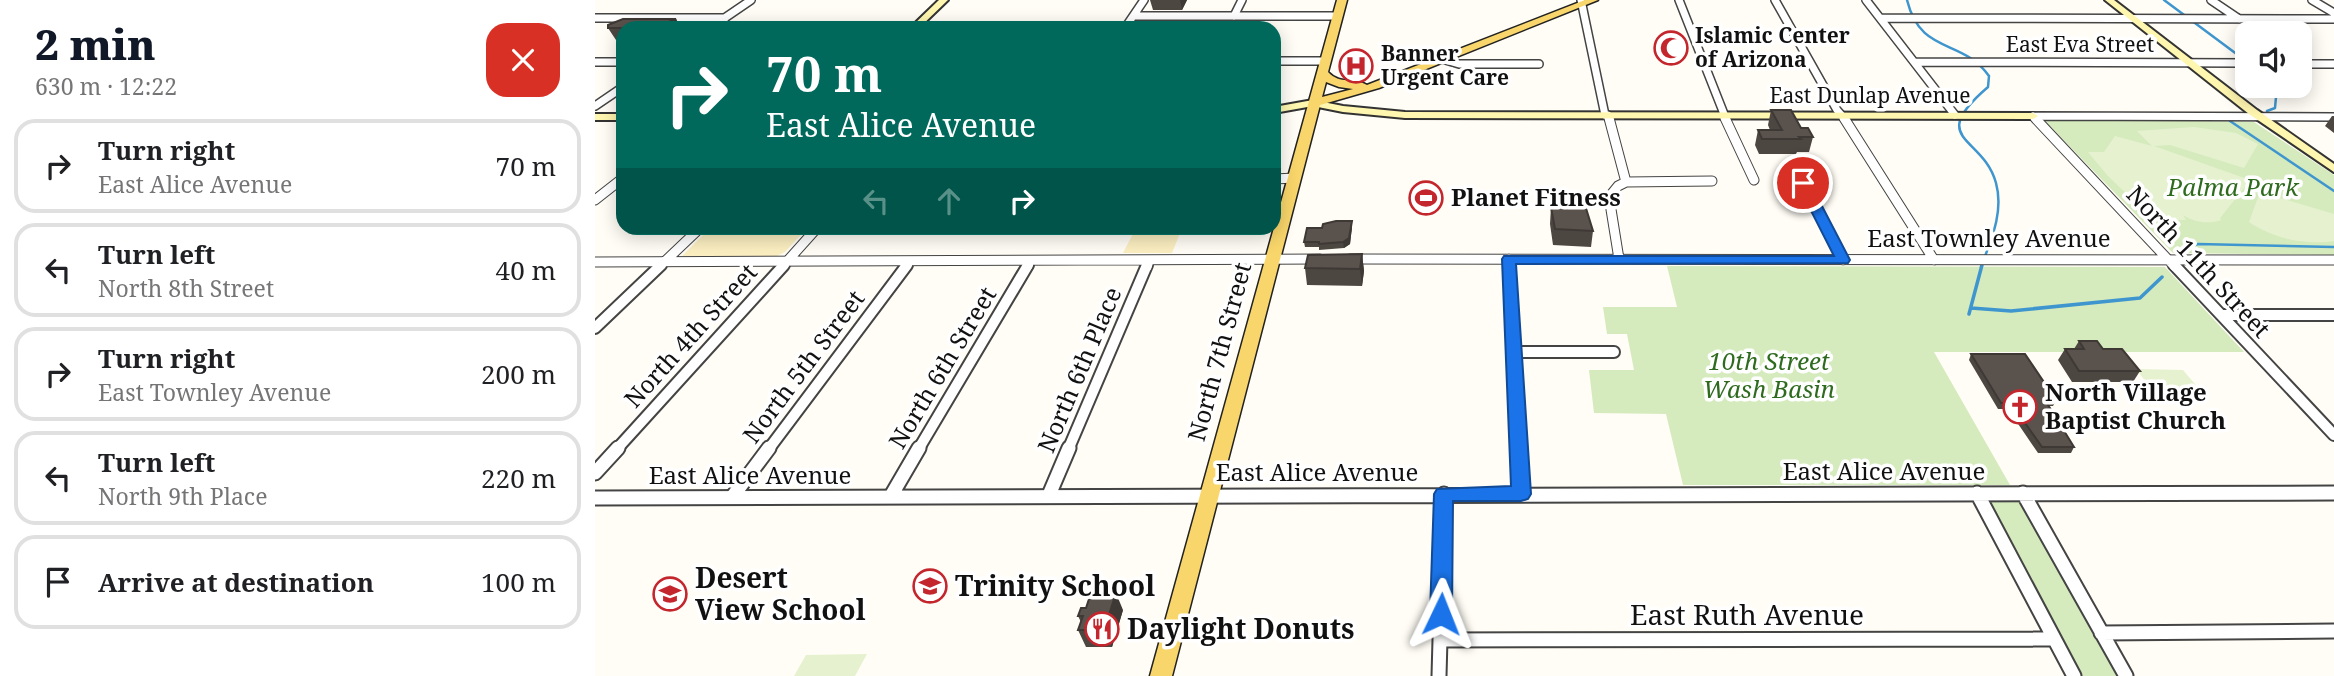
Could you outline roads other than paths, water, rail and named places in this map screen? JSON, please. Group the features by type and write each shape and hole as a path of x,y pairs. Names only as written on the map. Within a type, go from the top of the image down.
{"main road":[{"name":"North 7th Street","path":"1281,226 1342,0"},
{"path":"1313,103 1389,81 1581,2 1593,0"},
{"path":"1323,66 1325,77 1338,84 1363,85 1389,81"},
{"name":"North 7th Street","path":"1161,676 1279,235"}],"street":[{"path":"720,21 751,0"},
{"path":"922,21 944,0"},
{"path":"1130,21 1145,0"},
{"path":"1234,16 1242,0"},
{"path":"1679,0 1754,180"},
{"path":"1775,0 1837,110 1843,115 1934,260"},
{"path":"1866,0 1955,116"},
{"path":"2109,0 2259,117 2334,169"},
{"path":"2211,0 2239,19"},
{"path":"2312,0 2334,13"},
{"path":"1581,2 1607,115 1626,182"},
{"path":"1134,16 1338,16"},
{"path":"595,18 725,18"},
{"path":"1880,18 2334,19"},
{"path":"1443,59 1458,64 1539,64"},
{"path":"595,62 616,62"},
{"path":"1281,62 1323,66"},
{"name":"East Eva Street","path":"1914,62 2235,63"},
{"path":"2312,64 2334,64"},
{"path":"595,106 616,92"},
{"path":"1281,109 1313,103"},
{"name":"East Dunlap Avenue","path":"1313,103 1336,114 1381,118 1405,115 2334,117"},
{"name":"North 11th Street","path":"2033,116 2334,435"},
{"path":"595,117 616,117"},
{"path":"1281,178 1295,178"},
{"path":"1619,258 1609,197 1618,186 1626,182 1712,181"},
{"path":"1803,183 1843,260"},
{"path":"595,200 616,184"},
{"path":"595,328 693,235"},
{"name":"North 4th Street","path":"595,473 811,235"},
{"path":"595,262 1326,259"},
{"name":"East Townley Avenue","path":"1338,259 2334,260"},
{"path":"1509,259 1521,494"},
{"name":"North 6th Street","path":"891,496 1030,261"},
{"name":"North 6th Place","path":"1049,495 1149,261"},
{"name":"North 5th Street","path":"733,496 909,262"},
{"path":"2221,315 2334,315"},
{"path":"1513,352 1614,352"},
{"path":"1977,493 2074,676"},
{"path":"2022,493 2126,676"},
{"name":"East Alice Avenue","path":"595,498 2334,493"},
{"path":"1439,676 1444,494"},
{"path":"2101,633 2334,631"},
{"name":"East Ruth Avenue","path":"1440,640 2054,639"}],"waterway":[{"path":"1907,0 1913,18 1922,30 1978,64 1989,76 1988,87 1970,105 1961,118 1959,128 1963,137 1989,167 1998,194 1995,226 1981,267"},
{"path":"2164,0 2235,53"},
{"path":"2267,111 2275,108 2276,98"},
{"path":"2230,121 2334,191"},
{"path":"2186,248 2198,244 2334,247"},
{"path":"1969,314 1982,265"},
{"path":"1971,308 2011,311 2140,298 2162,277"}],"place":[{"name":"Islamic Center of Arizona","path":"1671,48"},
{"name":"Banner Urgent Care","path":"1356,66"},
{"name":"Planet Fitness","path":"1426,198"},
{"name":"North Village Baptist Church","path":"2020,407"},
{"name":"Trinity School","path":"930,586"},
{"name":"Desert View School","path":"670,594"},
{"name":"Daylight Donuts","path":"1102,629"}],"park label":[{"name":"Palma Park","path":"2233,188"},
{"name":"10th Street Wash Basin","path":"1769,376"}]}
